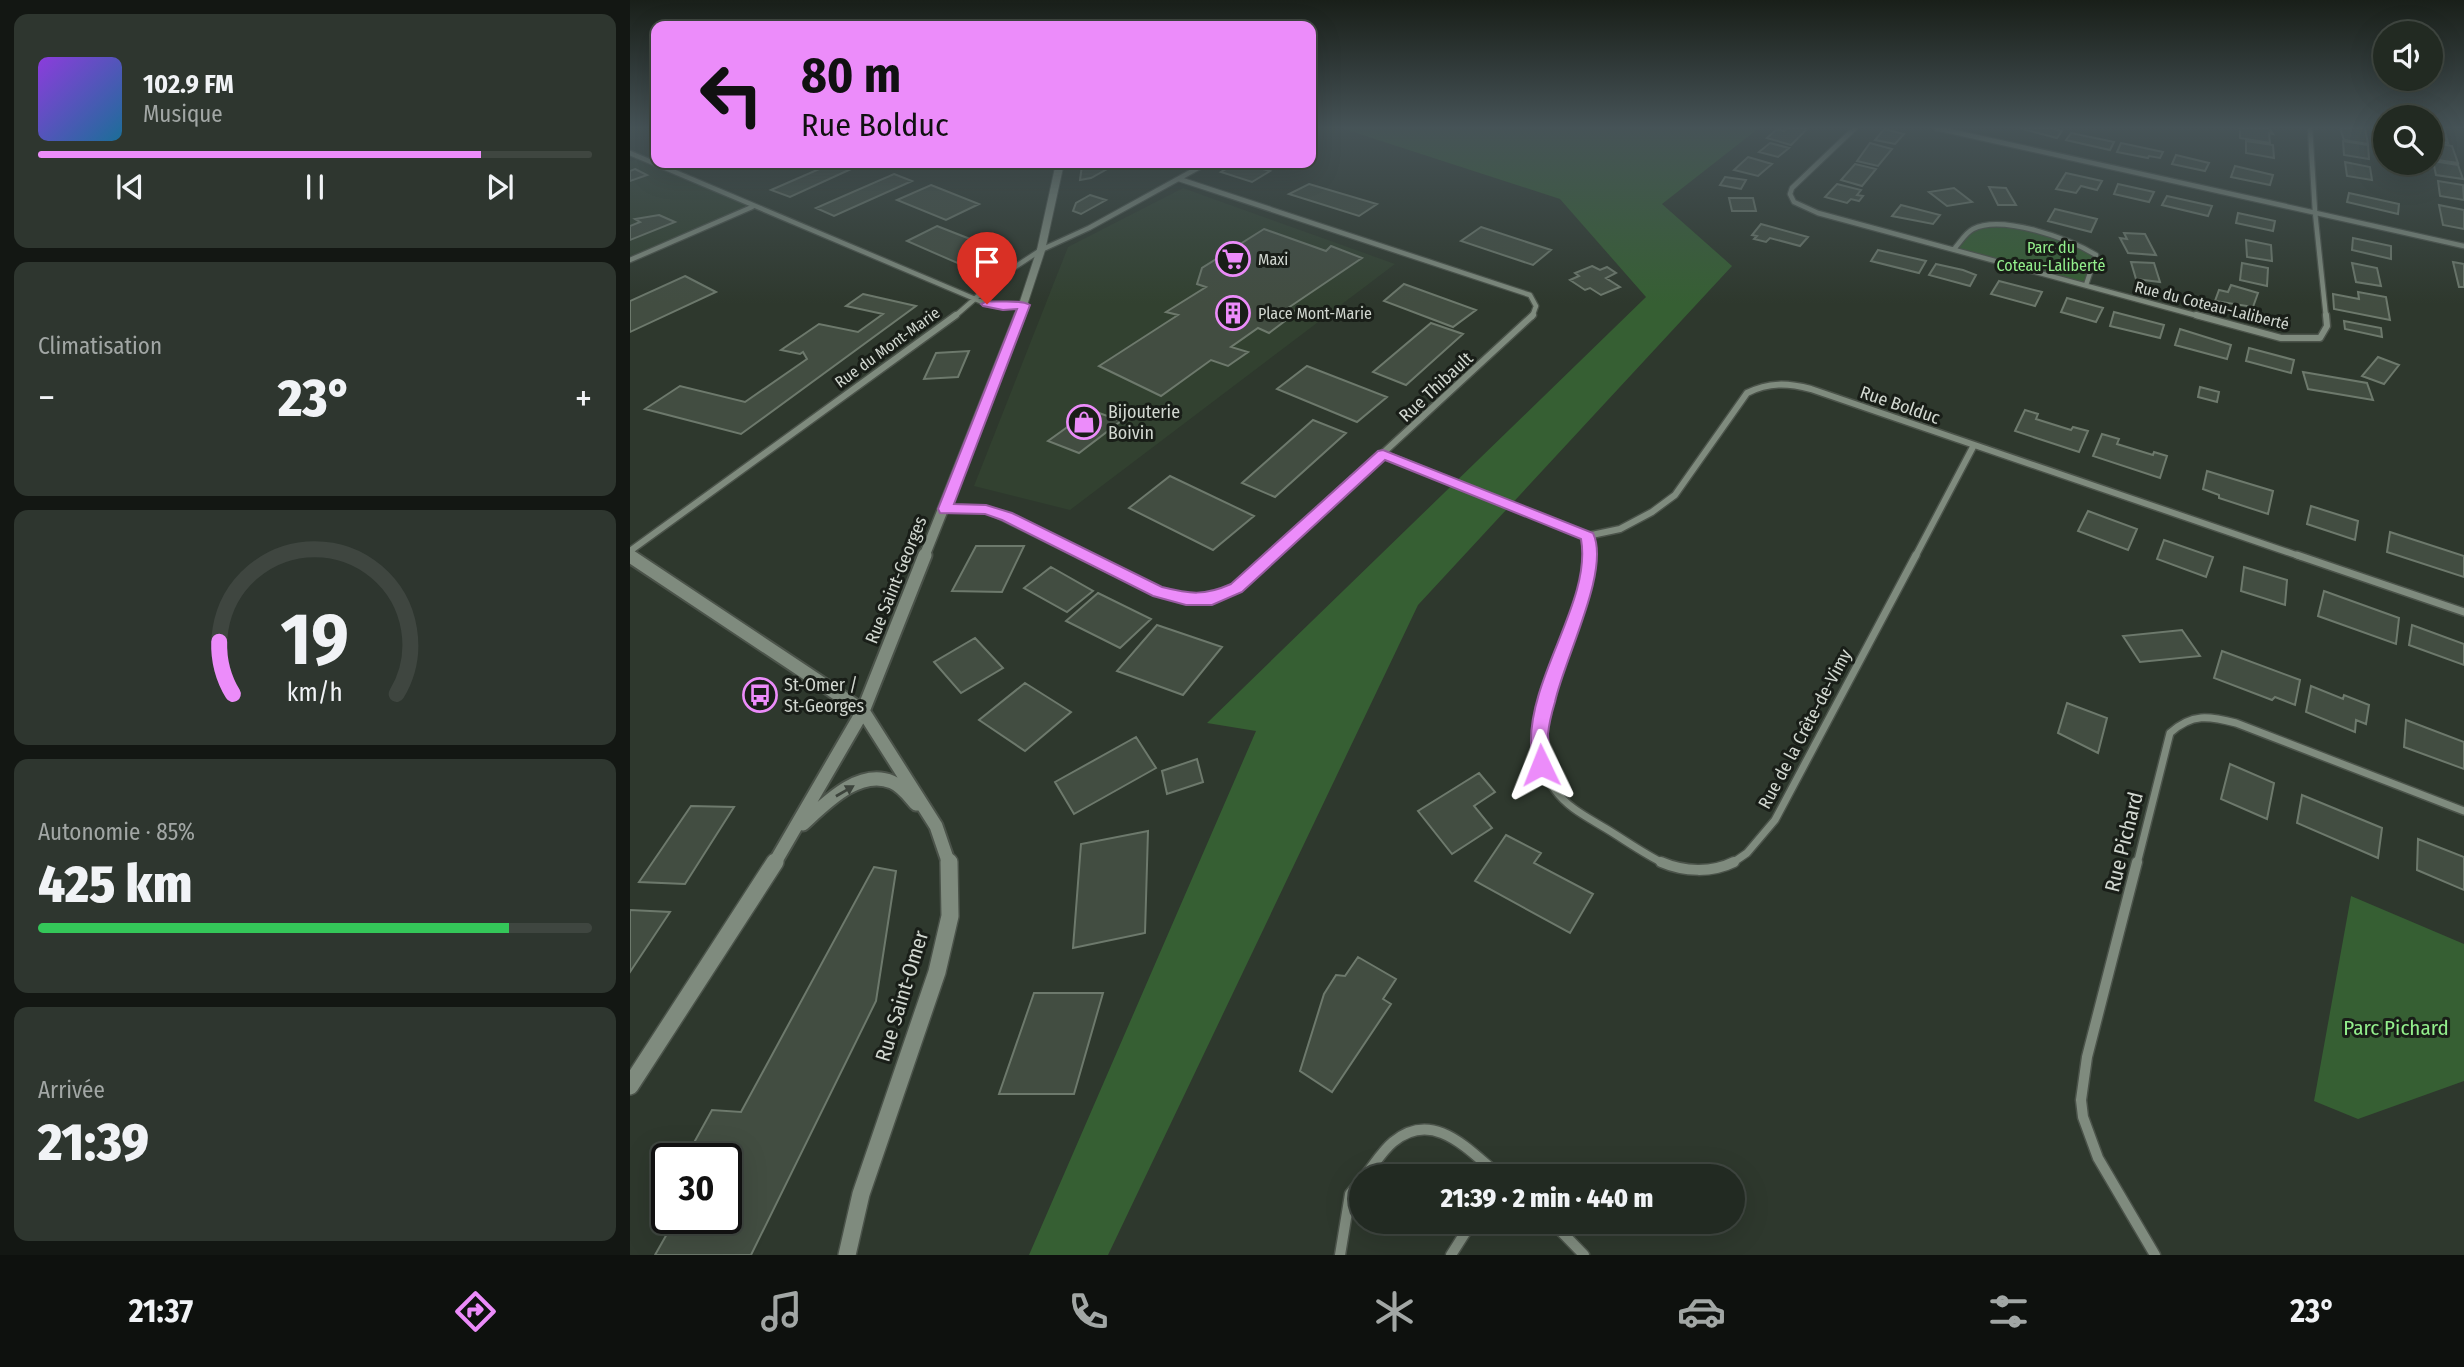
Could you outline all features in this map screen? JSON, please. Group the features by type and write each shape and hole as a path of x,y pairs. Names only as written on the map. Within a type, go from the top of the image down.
{"street":[{"path":"706,187 976,298 1003,307 1024,305"},
{"name":"Rue Saint-Georges","path":"630,1086 793,834 863,711 1024,305 1041,250 1055,187"},
{"name":"Rue du Mont-Marie","path":"630,553 976,298 1001,276 1041,250 1089,228 1166,187"},
{"name":"Rue Thibault","path":"945,509 986,509 1158,592 1186,599 1212,599 1237,588 1532,318 1536,306 1530,295 1203,187"},
{"name":"Rue du Coteau-Laliberté","path":"1794,187 1790,194 1794,202 1818,213 2281,338 2320,338 2327,326 2315,212"},
{"path":"2200,187 2464,246"},
{"path":"2313,187 2315,212"},
{"path":"630,260 752,207"},
{"path":"1954,249 1974,228 1988,225 2008,226 2063,240 2087,248 2096,255 2086,285"},
{"name":"Rue Bolduc","path":"1587,536 1620,529 1675,495 1747,393 1761,385 1778,382 1811,388 2464,612"},
{"name":"Rue de la Crête-de-Vimy","path":"1587,536 1591,555 1588,577 1550,682 1540,732 1541,765 1571,809 1673,868 1704,870 1735,865 1775,820 1974,445"},
{"path":"1383,454 1587,536"},
{"name":"Rue Saint-Omer","path":"630,553 863,711 936,826 950,866 950,916 937,972 861,1194 847,1255"},
{"name":"Rue Pichard","path":"2155,1255 2109,1178 2088,1132 2081,1101 2087,1057 2170,733 2183,720 2204,715 2236,723 2464,811"},
{"path":"793,834 841,792 865,781 889,781 899,786 936,826"},
{"path":"1375,1164 1393,1142 1414,1130 1442,1130 1485,1164"},
{"path":"1340,1255 1349,1200"},
{"path":"1451,1255 1464,1234"},
{"path":"1564,1234 1584,1255"}],"shaded area":[{"path":"630,187 706,187 752,207 630,260"},
{"path":"1183,188 1395,264 1070,510 974,486 1068,247"}],"green space":[{"path":"1522,187 1684,187 1662,204 1732,266 1418,605 1108,1255 1029,1255 1256,731 1207,723 1646,297 1560,199"},
{"name":"Parc du Coteau-Laliberté","path":"2008,226 2063,240 2096,255 2086,285 1954,249 1974,228"},
{"name":"Parc Pichard","path":"2351,896 2464,944 2464,1081 2358,1119 2314,1101"}],"building":[{"path":"779,187 813,187 790,197 771,190"},
{"path":"865,187 900,187 834,216 816,208"},
{"path":"927,187 935,187 979,204 946,220 897,200"},
{"path":"1304,187 1318,187 1377,204 1359,216 1289,194"},
{"path":"1835,187 1861,190 1857,195 1863,196 1859,201 1851,199 1847,203 1825,197"},
{"path":"1989,187 2006,188 2016,205 1998,205"},
{"path":"2058,187 2081,187 2076,193 2056,189"},
{"path":"2117,187 2154,192 2149,202 2114,194"},
{"path":"2439,187 2463,187 2464,200 2440,196"},
{"path":"1954,188 1972,202 1947,206 1929,192"},
{"path":"2349,193 2399,204 2398,214 2347,202"},
{"path":"1090,195 1106,200 1081,214 1073,211 1076,203"},
{"path":"2167,196 2212,206 2208,216 2162,205"},
{"path":"1729,198 1753,198 1756,211 1732,211"},
{"path":"1901,205 1940,215 1933,224 1892,216"},
{"path":"2439,205 2464,210 2464,229 2443,225"},
{"path":"2055,209 2097,219 2091,232 2048,221"},
{"path":"2238,213 2275,221 2273,231 2236,223"},
{"path":"659,215 675,222 630,240 630,226 640,222 635,219"},
{"path":"1761,224 1808,237 1800,246 1770,238 1766,242 1754,239 1757,236 1752,235"},
{"path":"937,226 993,248 962,265 907,241"},
{"path":"1481,227 1551,250 1533,265 1461,241"},
{"name":"Place Mont-Marie","path":"1264,229 1326,251 1331,246 1362,258 1288,308 1297,312 1269,333 1258,328 1231,347 1248,352 1228,366 1211,360 1161,396 1099,366 1178,315 1166,312 1206,287 1197,284 1202,268"},
{"path":"2124,233 2145,234 2156,255 2128,253 2120,238 2127,239"},
{"path":"2353,238 2391,246 2391,259 2352,250"},
{"path":"2246,240 2271,245 2272,261 2247,257"},
{"path":"1878,250 1926,261 1919,273 1871,261"},
{"path":"2131,262 2154,263 2160,282 2136,279"},
{"path":"2453,262 2464,264 2464,287 2459,287"},
{"path":"2242,263 2268,268 2267,286 2240,280"},
{"path":"2352,263 2377,268 2381,286 2356,282"},
{"path":"1936,264 1976,275 1970,286 1929,275"},
{"path":"1592,266 1600,270 1607,267 1616,273 1606,278 1620,287 1601,295 1590,288 1585,290 1570,280 1579,276 1575,273"},
{"path":"685,276 716,292 630,332 630,301"},
{"path":"1999,281 2042,292 2035,306 1991,294"},
{"path":"1404,284 1476,310 1453,327 1384,301"},
{"path":"2231,285 2258,293 2253,307 2215,301 2219,290 2228,292"},
{"path":"2358,292 2386,297 2390,320 2334,309 2333,294 2359,299"},
{"path":"863,294 916,306 741,434 645,409 680,386 745,402 807,359 803,352 800,354 781,350 819,324 858,332 883,314 846,306"},
{"path":"2067,298 2103,308 2096,322 2061,312"},
{"path":"2114,312 2164,325 2160,338 2110,326"},
{"path":"2344,321 2381,328 2382,337 2345,329"},
{"path":"1431,323 1463,334 1406,385 1373,372"},
{"path":"2180,329 2231,345 2227,359 2175,345"},
{"path":"2249,348 2294,360 2291,373 2246,361"},
{"path":"969,351 958,377 924,379 936,353"},
{"path":"2378,357 2399,365 2384,384 2362,376"},
{"path":"1307,366 1387,397 1357,422 1277,389"},
{"path":"2303,372 2367,383 2373,400 2308,389"},
{"path":"2200,387 2219,392 2217,402 2198,397"},
{"path":"1091,410 1121,421 1079,453 1048,441"},
{"path":"2025,410 2038,414 2036,419 2071,430 2073,427 2088,431 2079,452 2015,431"},
{"path":"1313,420 1346,433 1275,497 1242,483"},
{"path":"2102,434 2119,439 2117,444 2153,455 2154,452 2167,456 2160,478 2093,456"},
{"path":"2207,471 2273,491 2268,514 2219,498 2219,495 2203,489"},
{"path":"1170,476 1254,516 1213,550 1129,508"},
{"path":"2311,506 2358,521 2355,540 2307,524"},
{"path":"2088,511 2137,529 2128,550 2078,531"},
{"path":"2390,532 2464,556 2464,577 2387,552"},
{"path":"2164,540 2213,557 2206,577 2157,559"},
{"path":"976,546 1024,546 1002,592 952,591"},
{"path":"1051,567 1093,591 1067,612 1024,588"},
{"path":"2244,567 2287,580 2285,605 2241,591"},
{"path":"2324,591 2399,618 2396,644 2318,616"},
{"path":"1098,593 1151,619 1120,648 1066,621"},
{"path":"1157,625 1222,647 1183,695 1117,671"},
{"path":"2412,625 2464,644 2464,665 2409,645"},
{"path":"2182,630 2200,656 2140,662 2123,636"},
{"path":"975,638 1003,668 961,693 934,662"},
{"path":"2222,651 2300,680 2295,705 2275,697 2272,700 2214,678"},
{"path":"1025,683 1071,712 1025,751 979,720"},
{"path":"2311,686 2343,699 2344,695 2369,705 2366,724 2356,720 2355,732 2306,712"},
{"path":"2067,703 2107,718 2098,753 2058,733"},
{"path":"2406,720 2464,742 2464,769 2404,747"},
{"path":"1136,737 1156,768 1074,814 1055,782"},
{"path":"1197,759 1203,782 1167,794 1162,771"},
{"path":"2230,764 2274,783 2267,819 2221,799"},
{"path":"1479,773 1495,792 1474,806 1492,828 1452,854 1418,811"},
{"path":"2302,795 2382,828 2378,858 2297,823"},
{"path":"691,806 734,807 685,884 639,882"},
{"path":"1148,831 1145,933 1073,948 1081,844"},
{"path":"1506,835 1541,853 1534,863 1593,894 1570,933 1475,881"},
{"path":"2418,839 2464,857 2464,890 2417,870"},
{"path":"874,867 896,871 876,1001 751,1255 655,1255 667,1234 742,1234 742,1143 694,1143 712,1110 741,1112"},
{"path":"630,910 670,912 630,972"},
{"path":"1358,957 1396,979 1383,999 1391,1004 1332,1092 1300,1071 1324,994 1336,975 1345,976"},
{"path":"1034,993 1103,993 1074,1094 999,1094"}],"place":[{"name":"Maxi","path":"1233,259"},
{"name":"Place Mont-Marie","path":"1233,313"},
{"name":"Bijouterie Boivin","path":"1084,422"},
{"name":"St-Omer / St-Georges","path":"760,695"}],"route":[{"path":"987,304 1003,307 1024,305 945,509 986,509 1007,517 1158,592 1186,599 1212,599 1237,588 1383,454 1587,536 1591,555 1588,577 1550,682 1540,732 1541,765"}]}
